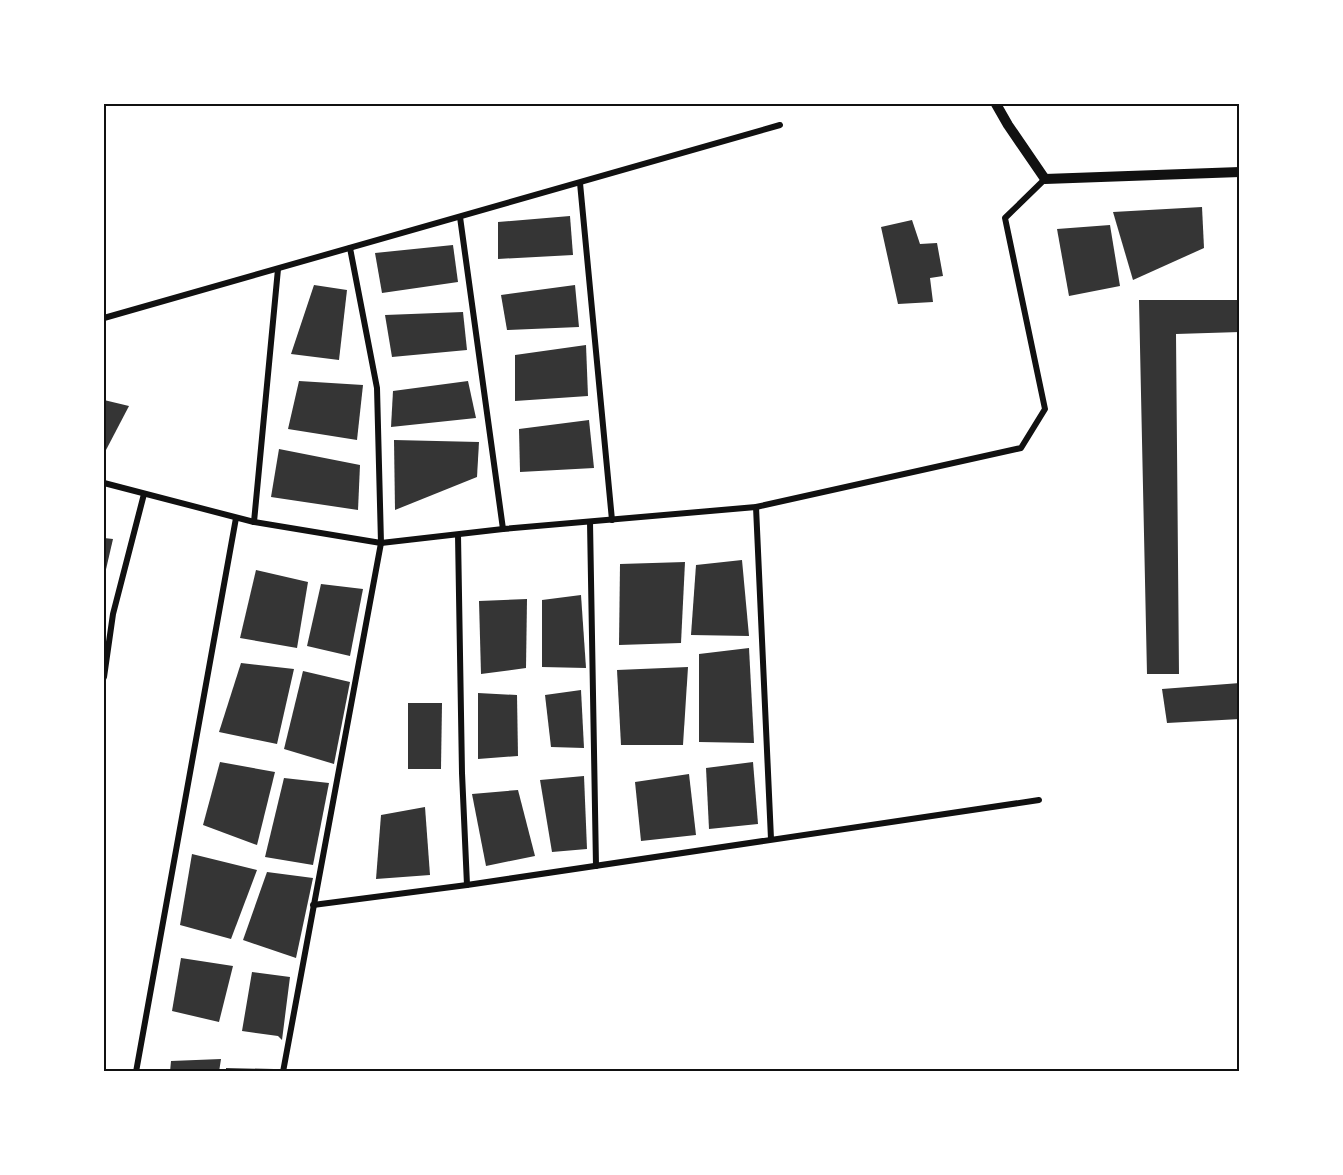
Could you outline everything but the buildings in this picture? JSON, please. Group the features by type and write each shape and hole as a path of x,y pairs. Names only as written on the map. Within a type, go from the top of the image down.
{"street":[{"path":"996,104 1045,179"},
{"path":"104,318 780,125"},
{"path":"104,483 254,522 381,543 503,529 756,507 1021,448 1045,409 1005,218 1045,179 1239,172"},
{"path":"580,183 612,520"},
{"path":"460,217 503,529"},
{"path":"283,1071 381,543 377,388 350,248"},
{"path":"254,522 278,268"},
{"path":"104,677 113,614 144,494"},
{"path":"756,507 771,839"},
{"path":"136,1071 236,518"},
{"path":"590,522 596,866"},
{"path":"458,535 466,885"},
{"path":"104,612 113,614"},
{"path":"313,905 466,885 1039,800"}]}
